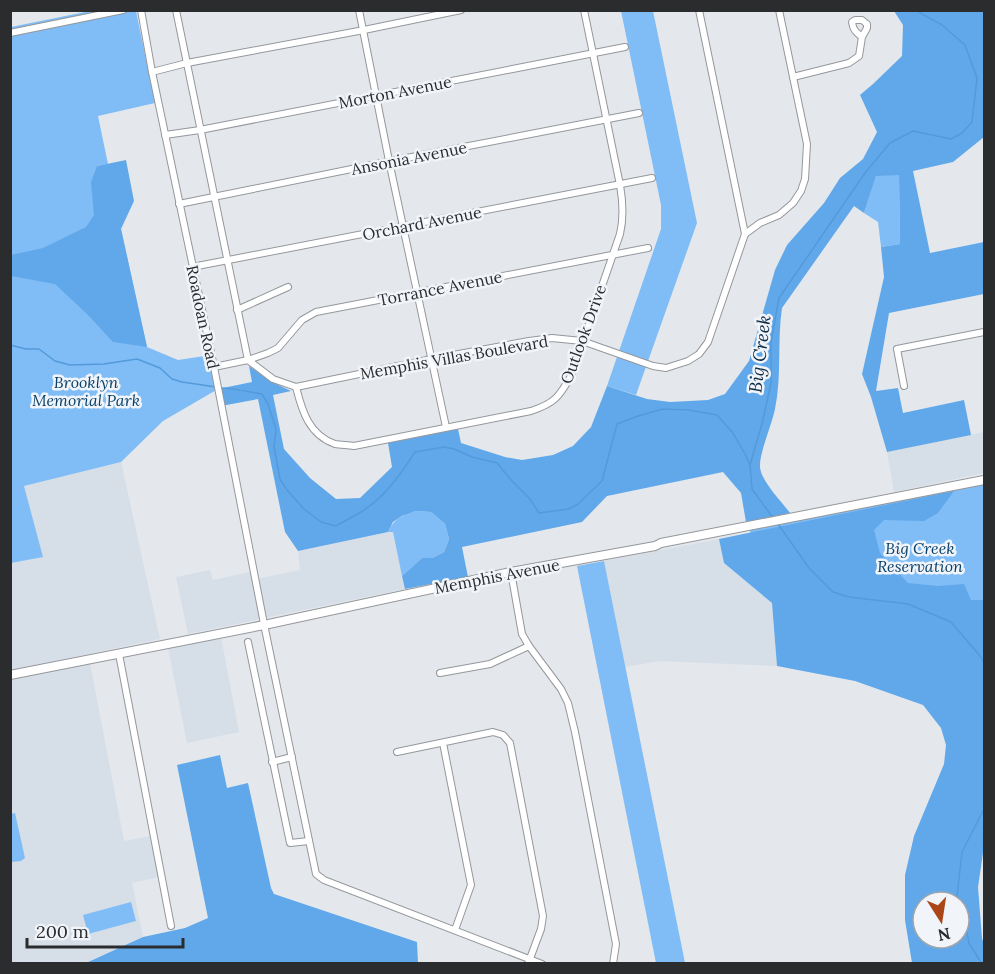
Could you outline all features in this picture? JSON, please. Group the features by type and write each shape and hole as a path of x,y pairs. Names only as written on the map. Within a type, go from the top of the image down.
{"main road":[{"name":"Memphis Avenue","path":"10,675 264,625 511,572 655,546 984,480"}],"street":[{"path":"10,33 123,10"},
{"name":"Roadoan Road","path":"141,10 316,874 324,880 455,930"},
{"path":"176,10 248,360 273,379 296,387"},
{"path":"359,10 446,427"},
{"path":"152,72 187,63 461,10"},
{"name":"Outlook Drive","path":"296,387 302,411 318,434 334,443 354,446 531,411 548,405 561,393 571,376 620,234 623,219 620,185 584,10"},
{"path":"699,10 745,234 760,223 779,215 793,203 806,179 807,144 779,10"},
{"path":"793,77 849,63 859,56 862,37"},
{"name":"Morton Avenue","path":"165,135 625,47"},
{"name":"Ansonia Avenue","path":"179,204 639,113"},
{"name":"Orchard Avenue","path":"192,267 652,178"},
{"name":"Memphis Villas Boulevard","path":"296,387 552,338 582,341 653,366 666,368 688,361 699,354 708,342 745,234"},
{"name":"Torrance Avenue","path":"248,360 278,348 302,320 316,312 648,248"},
{"path":"237,310 288,287"},
{"path":"904,386 897,349 984,332"},
{"path":"214,367 248,360"},
{"path":"511,572 522,634 561,689 568,703 616,944 613,963"},
{"path":"248,642 290,843 309,841"},
{"path":"440,673 490,664 529,646"},
{"path":"119,654 171,926"},
{"path":"397,752 493,732 503,735 510,743 543,916 541,929 529,961"},
{"path":"443,743 471,885 455,930 529,961 542,963"},
{"path":"273,762 292,757"}],"shaded area":[{"path":"894,11 984,11 984,137 953,162 913,171 930,253 984,242 984,294 889,313 876,391 898,388 903,413 964,400 971,435 887,452 862,374 884,277 881,247 900,244 899,175 876,176 864,213 854,206 782,308 777,397 760,467 768,485 790,513 746,522 741,493 723,472 607,496 582,522 462,547 468,577 405,589 402,576 422,558 432,558 444,552 449,539 445,524 431,512 416,511 402,516 393,522 388,532 298,551 285,532 258,399 221,406 218,389 252,382 249,366 272,382 291,391 273,395 284,449 310,478 336,499 360,498 392,467 388,443 458,429 461,443 522,460 553,455 573,446 591,427 607,386 647,399 670,402 708,400 725,394 749,361 775,270 787,245 824,203 840,178 863,159 877,132 860,95 902,56 903,25"},
{"path":"126,160 134,201 121,229 147,347 113,342 55,284 11,276 11,255 43,248 86,227 94,215 91,182 97,166"},
{"path":"984,432 984,473 894,492 887,452"},
{"path":"121,462 160,639 11,670 11,563 42,556 24,486"},
{"path":"954,491 938,513 924,521 884,520 874,530 880,553 908,583 938,586 964,584 971,600 984,600 984,846 978,887 984,963 912,963 905,920 905,875 914,836 944,764 946,745 941,728 923,705 855,681 777,666 772,603 724,563 719,539"},
{"path":"393,531 405,589 188,634 176,577 210,570 213,580 250,572 252,580 300,570 298,551"},
{"path":"719,539 724,563 772,603 777,666 659,661 625,667 604,561"},
{"path":"221,637 239,732 187,743 168,648"},
{"path":"90,663 124,841 151,836 159,877 132,883 143,937 86,963 11,964 11,680"},
{"path":"220,755 227,788 248,783 274,894 417,942 418,963 86,963 143,937 185,928 208,918 177,765"}],"green space":[{"name":"Brooklyn Memorial Park","path":"90,11 136,11 155,103 98,116 108,164 97,166 117,211 147,347 178,360 211,355 218,389 163,421 121,462 24,486 43,557 11,563 11,27"},
{"path":"621,11 653,11 697,223 636,395 607,386 661,229 661,205"},
{"path":"899,174 900,244 881,247 878,222 864,213 876,175"},
{"name":"Big Creek Reservation","path":"984,479 984,697 752,540 749,526"},
{"path":"416,511 431,512 445,524 449,539 444,552 432,558 422,558 402,576 393,532 388,532 399,518"},
{"path":"604,561 685,963 656,963 577,566"},
{"path":"15,813 25,858 11,862 11,814"},
{"path":"131,902 136,921 88,934 83,915"}],"waterway":[{"name":"Big Creek","path":"773,518 752,489 750,465 771,383 771,342 779,298 865,173 890,143 913,131 951,139 962,133 972,122 977,78 965,45 942,25 915,10"},
{"path":"10,345 39,349 55,361 70,365 104,364 137,359 160,368 172,379 216,387"},
{"path":"221,388 262,394 268,404 276,429 274,447 280,479 304,509 321,522 336,526 377,500 398,477 415,452 444,447 497,463 530,499 539,513 569,509 578,504 602,481 617,424 663,409 689,410 717,415 733,433 750,465"},
{"name":"Big Creek","path":"778,524 809,568 833,592 849,597 908,604 951,622 981,657 984,664"},
{"name":"Big Creek","path":"982,964 969,943 962,908 957,896 962,852 984,809"}]}
